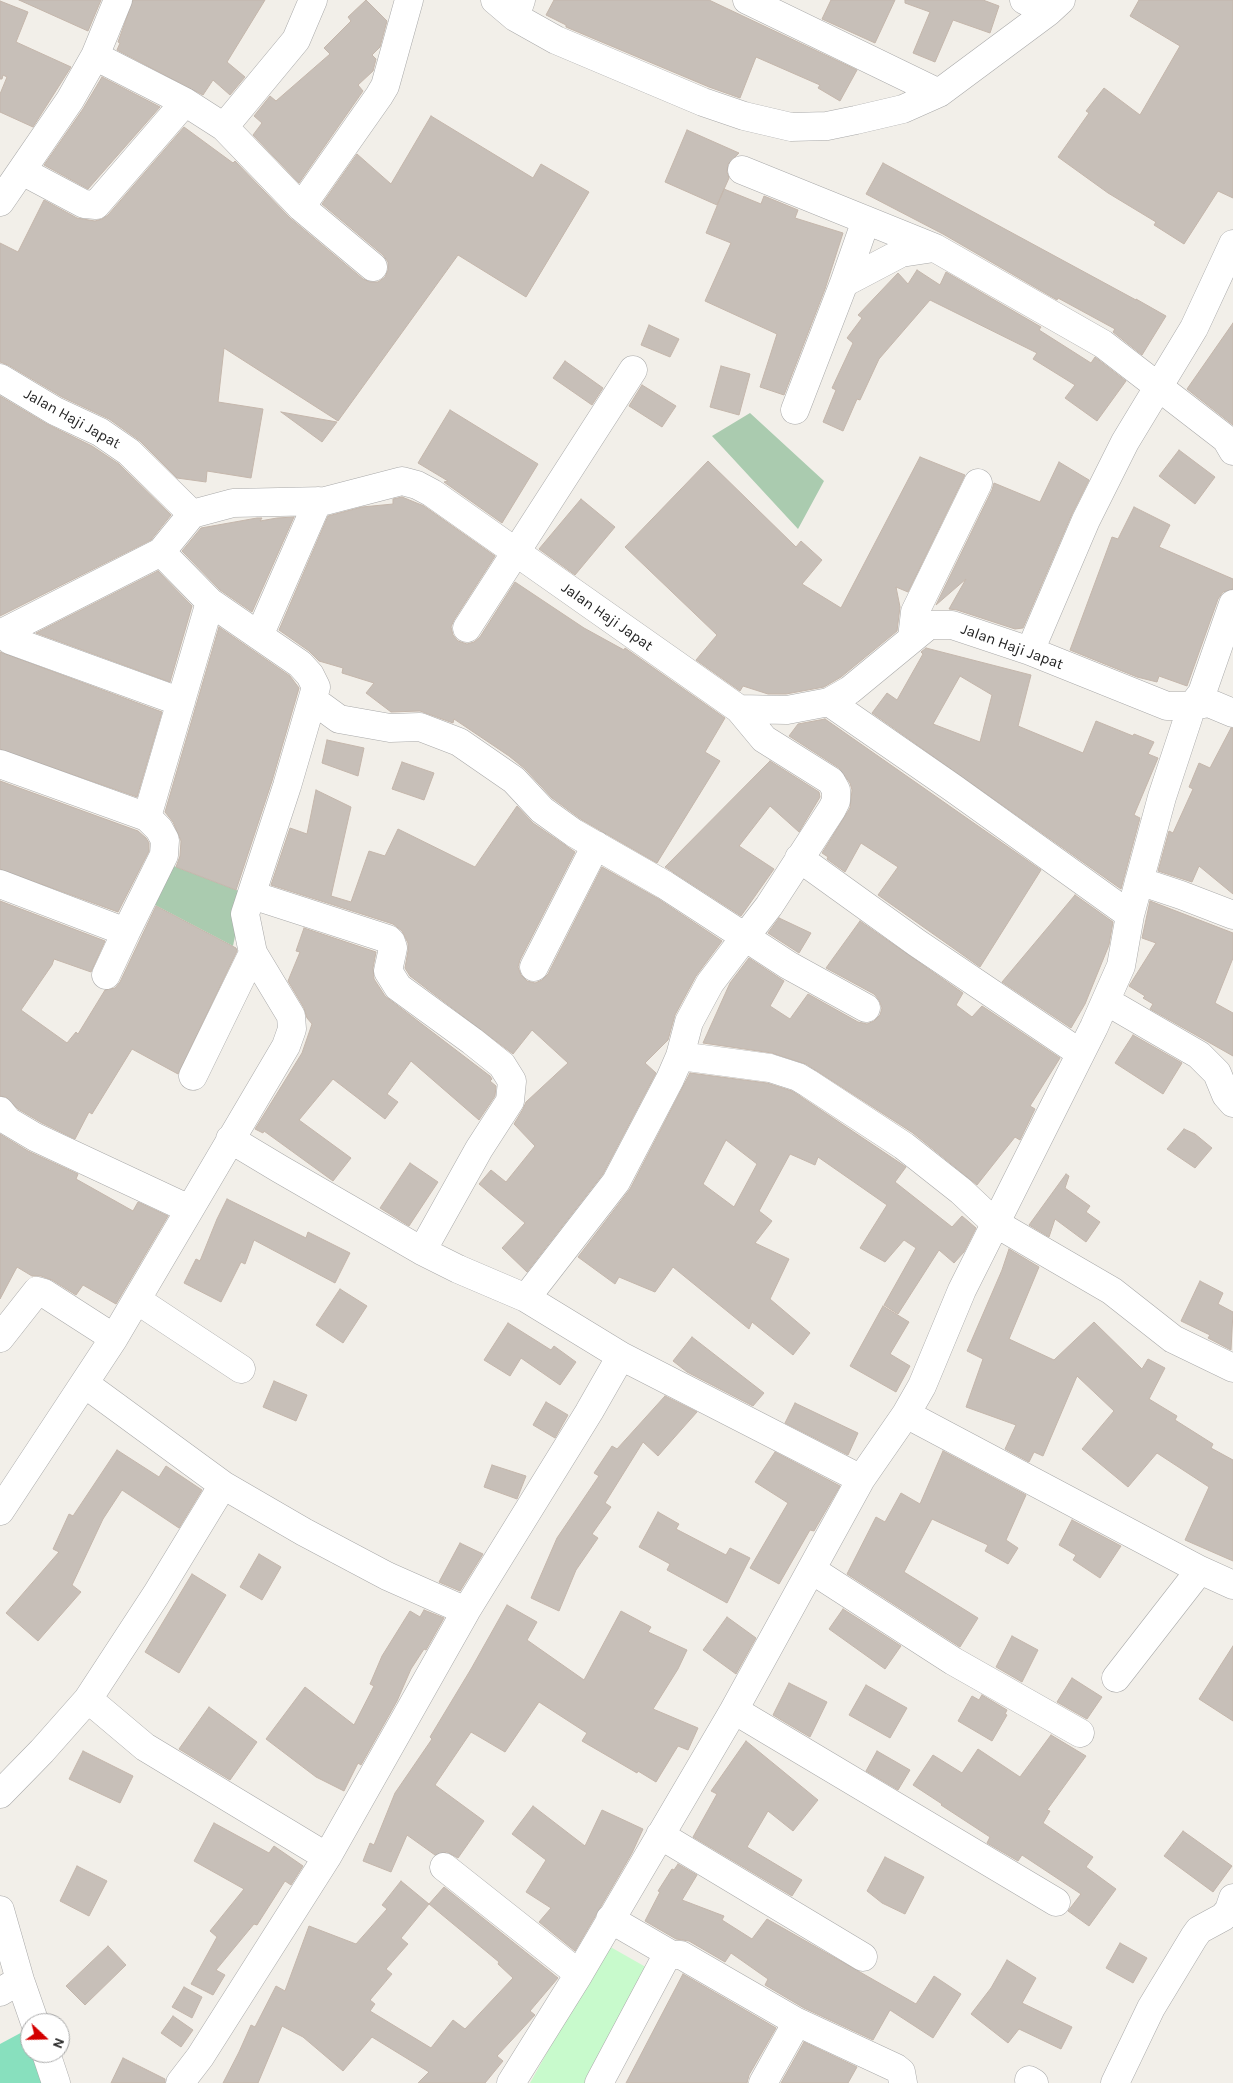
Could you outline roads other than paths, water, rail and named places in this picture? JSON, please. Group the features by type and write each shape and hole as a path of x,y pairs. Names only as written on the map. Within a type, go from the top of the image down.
{"street":[{"path":"0,202 70,100 95,56 118,0"},
{"path":"224,127 296,40 313,0"},
{"path":"301,207 372,109 382,91 409,0"},
{"path":"747,0 794,10 939,93"},
{"path":"511,6 556,40 703,102 744,116 791,127 827,126 904,109 939,93 1044,4"},
{"path":"95,56 185,102 224,127 301,207 372,267"},
{"path":"22,170 84,204 96,205 185,102"},
{"path":"742,170 935,248 1103,344 1226,439 1233,451"},
{"path":"794,410 844,283 866,220"},
{"path":"1030,651 1086,520 1124,442 1194,328 1233,244"},
{"path":"844,283 901,253 935,248"},
{"path":"467,628 633,370"},
{"name":"Jalan Haji Japat","path":"0,378 55,411 100,432 129,452 192,514 233,504 325,501 402,481 417,485 432,493 516,551 739,709 787,710 829,702 850,690 929,625 952,625 1030,651 1166,706 1209,704 1233,713"},
{"path":"912,638 915,612 978,483"},
{"path":"259,636 318,501"},
{"path":"5,637 161,552 192,514"},
{"path":"0,1512 85,1384 137,1300 230,1138 286,1046 292,1029 291,1016 253,953 245,914 316,687 310,675 300,664 210,602 161,552"},
{"path":"147,817 210,602"},
{"path":"511,2083 579,1974 734,1710 862,1479 906,1414 922,1386 962,1290 1106,1001 1121,966 1130,915 1162,796 1192,706 1202,693 1233,604"},
{"path":"5,637 181,702"},
{"path":"313,700 340,719 390,728 420,728 459,742 514,780 550,816 574,833 665,885 788,965 866,1008"},
{"path":"829,702 960,792 1130,915"},
{"path":"526,1298 616,1182 670,1079 680,1056 689,1022 710,983 769,906 836,801 836,790 831,782 764,738 739,709"},
{"path":"0,764 147,817 159,829 165,840 164,855 106,975"},
{"path":"534,967 596,846"},
{"path":"799,858 917,943 1080,1053"},
{"path":"1140,881 1181,894 1233,915"},
{"path":"0,884 126,932"},
{"path":"252,895 388,939 393,948 388,971 398,987 502,1064 512,1081 510,1101 480,1149 422,1251"},
{"path":"194,1076 253,953"},
{"path":"1106,1001 1199,1055 1216,1073 1231,1094"},
{"path":"680,1056 754,1065 798,1077 836,1099 904,1146 961,1191 995,1223 1112,1291 1173,1338 1233,1368"},
{"path":"0,1111 8,1121 35,1137 189,1209"},
{"path":"230,1138 280,1170 422,1251 458,1270 526,1298 621,1356 862,1479"},
{"path":"0,1338 37,1291 44,1292 114,1338"},
{"path":"137,1300 241,1369"},
{"path":"180,2083 200,2057 327,1857 466,1611 589,1412 621,1356"},
{"path":"85,1384 223,1485 304,1532 387,1576 466,1611"},
{"path":"906,1414 1200,1570 1233,1585"},
{"path":"0,1794 42,1751 88,1699 156,1595 223,1485"},
{"path":"812,1570 954,1661 1080,1733"},
{"path":"1116,1678 1200,1570"},
{"path":"88,1699 145,1747 327,1857"},
{"path":"734,1710 1056,1902"},
{"path":"660,1835 863,1956"},
{"path":"444,1867 579,1974"},
{"path":"1115,2083 1151,2008 1194,1937 1200,1930 1223,1917 1229,1910 1233,1898"},
{"path":"0,1910 10,1986 28,2013"},
{"path":"610,1920 672,1955 681,1955 691,1959 797,2022 896,2068 901,2072 903,2083"},
{"path":"599,2083 662,1964 665,1959 672,1955"},
{"path":"763,2083 797,2022"},
{"path":"49,2063 56,2083"}]}
